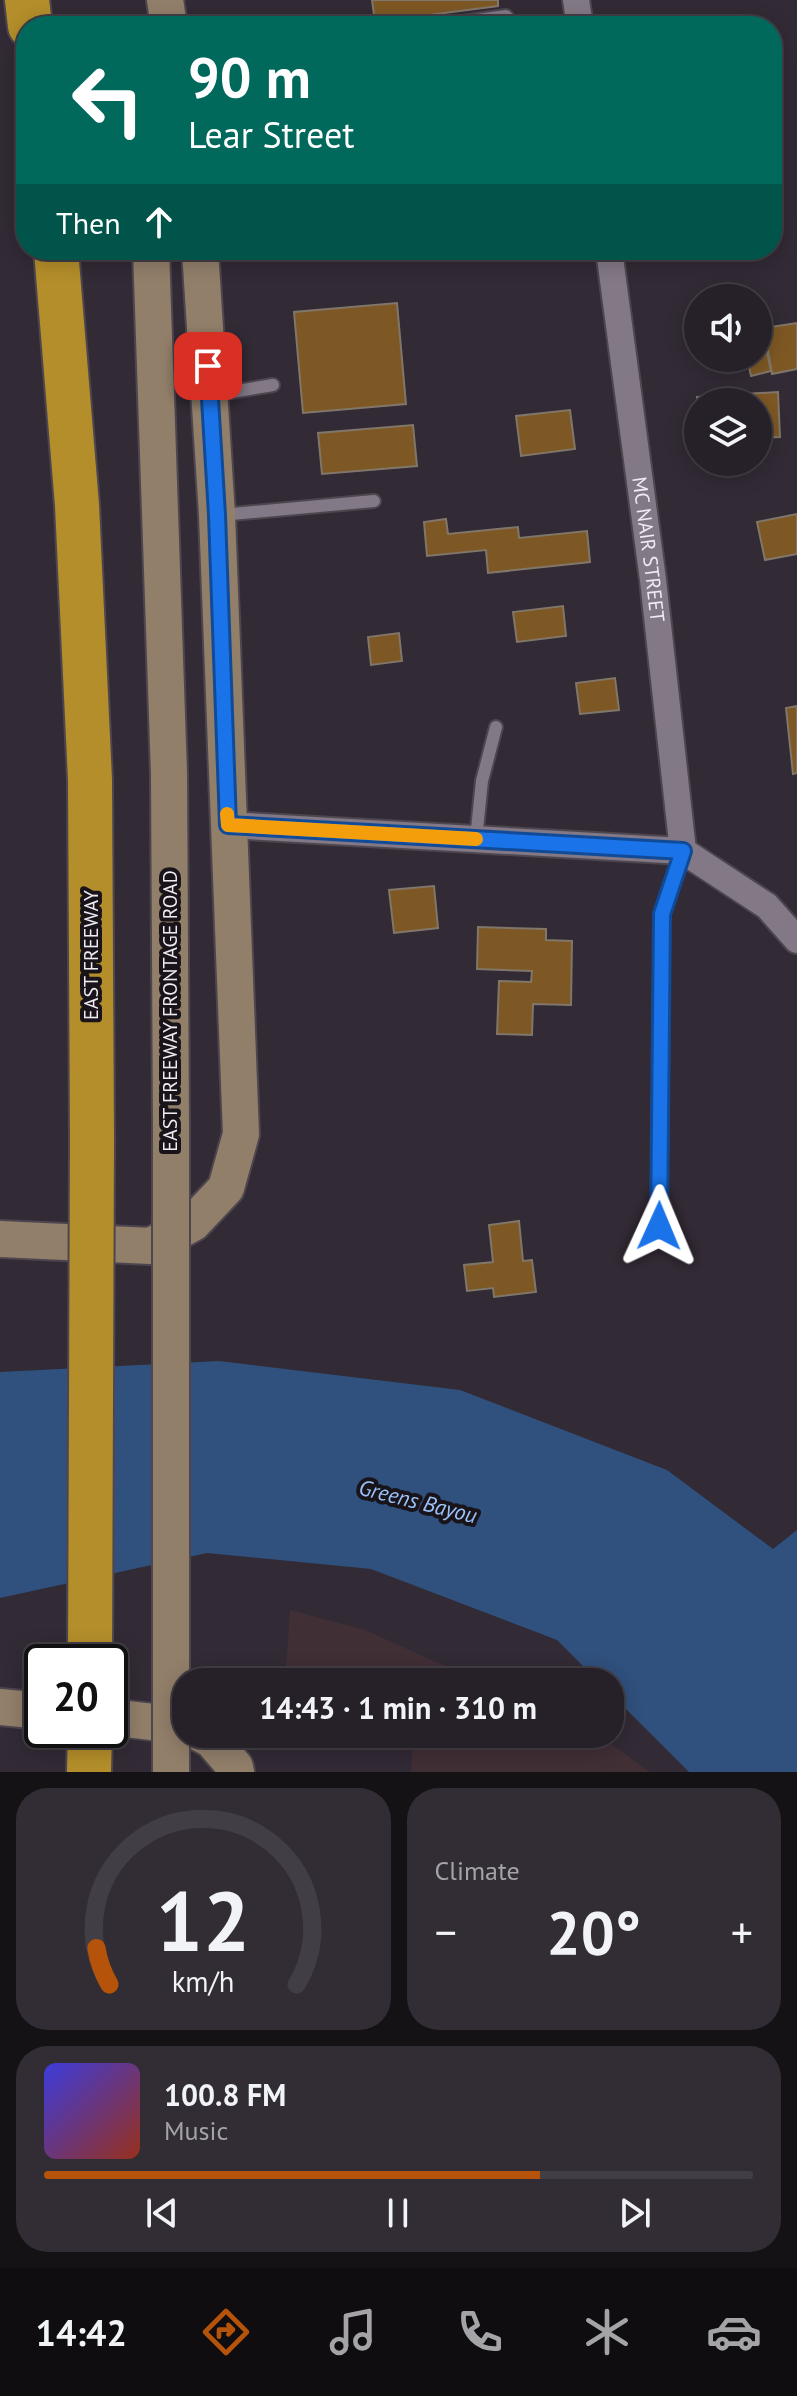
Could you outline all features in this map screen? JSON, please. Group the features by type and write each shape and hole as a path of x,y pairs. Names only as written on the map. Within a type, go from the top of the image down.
{"highway":[{"name":"EAST FREEWAY","path":"57,260 77,505 88,733 92,1138 90,1644"},
{"path":"89,1772 90,1748"}],"main road":[{"name":"EAST FREEWAY FRONTAGE ROAD","path":"151,260 169,774 171,1772"},
{"path":"0,1239 151,1246 193,1223 226,1188 241,1134 217,515 201,260"},
{"path":"0,1707 24,1709"},
{"path":"128,1719 172,1724"},
{"path":"219,1748 236,1772"}],"street":[{"name":"MC NAIR STREET","path":"610,260 653,580 683,851"},
{"path":"228,825 683,851 767,906 797,940"}],"lane":[{"path":"210,395 273,385"},
{"path":"217,515 374,501"},
{"path":"476,839 482,781 496,727"},
{"path":"659,1226 662,914 683,851"}],"shaded area":[{"path":"290,1610 365,1630 450,1668 286,1668"},
{"path":"413,1748 617,1748 650,1772 411,1772"}],"water":[{"name":"Greens Bayou","path":"219,1361 460,1390 667,1470 773,1549 797,1530 797,1772 689,1772 624,1707 624,1668 585,1668 557,1640 371,1569 207,1553 0,1598 0,1372"}],"building":[{"path":"372,0 498,0 498,6 421,16 374,16"},
{"path":"397,303 406,404 303,413 294,312"},
{"path":"797,323 797,369 772,374 772,327"},
{"path":"772,392 778,392 780,437 772,437"},
{"path":"570,410 575,449 521,456 516,416"},
{"path":"413,425 417,466 322,474 318,433"},
{"path":"797,514 797,554 765,560 757,522"},
{"path":"446,519 448,534 518,527 519,538 587,531 590,562 488,573 486,550 427,556 424,522"},
{"path":"563,606 566,636 517,642 513,612"},
{"path":"399,633 402,661 371,665 368,637"},
{"path":"615,678 619,710 580,714 576,683"},
{"path":"797,706 797,773 793,774 786,708"},
{"path":"434,886 438,928 394,933 389,890"},
{"path":"478,927 546,929 546,940 572,941 571,1005 533,1004 532,1035 497,1034 499,981 531,982 532,971 477,969"},
{"path":"519,1221 523,1261 532,1260 536,1292 494,1297 493,1288 467,1291 464,1265 493,1262 489,1225"}],"slow traffic":[{"path":"227,814 228,825 476,839"}],"route":[{"path":"208,366 217,515 228,825 683,851 662,914 659,1226"}]}
